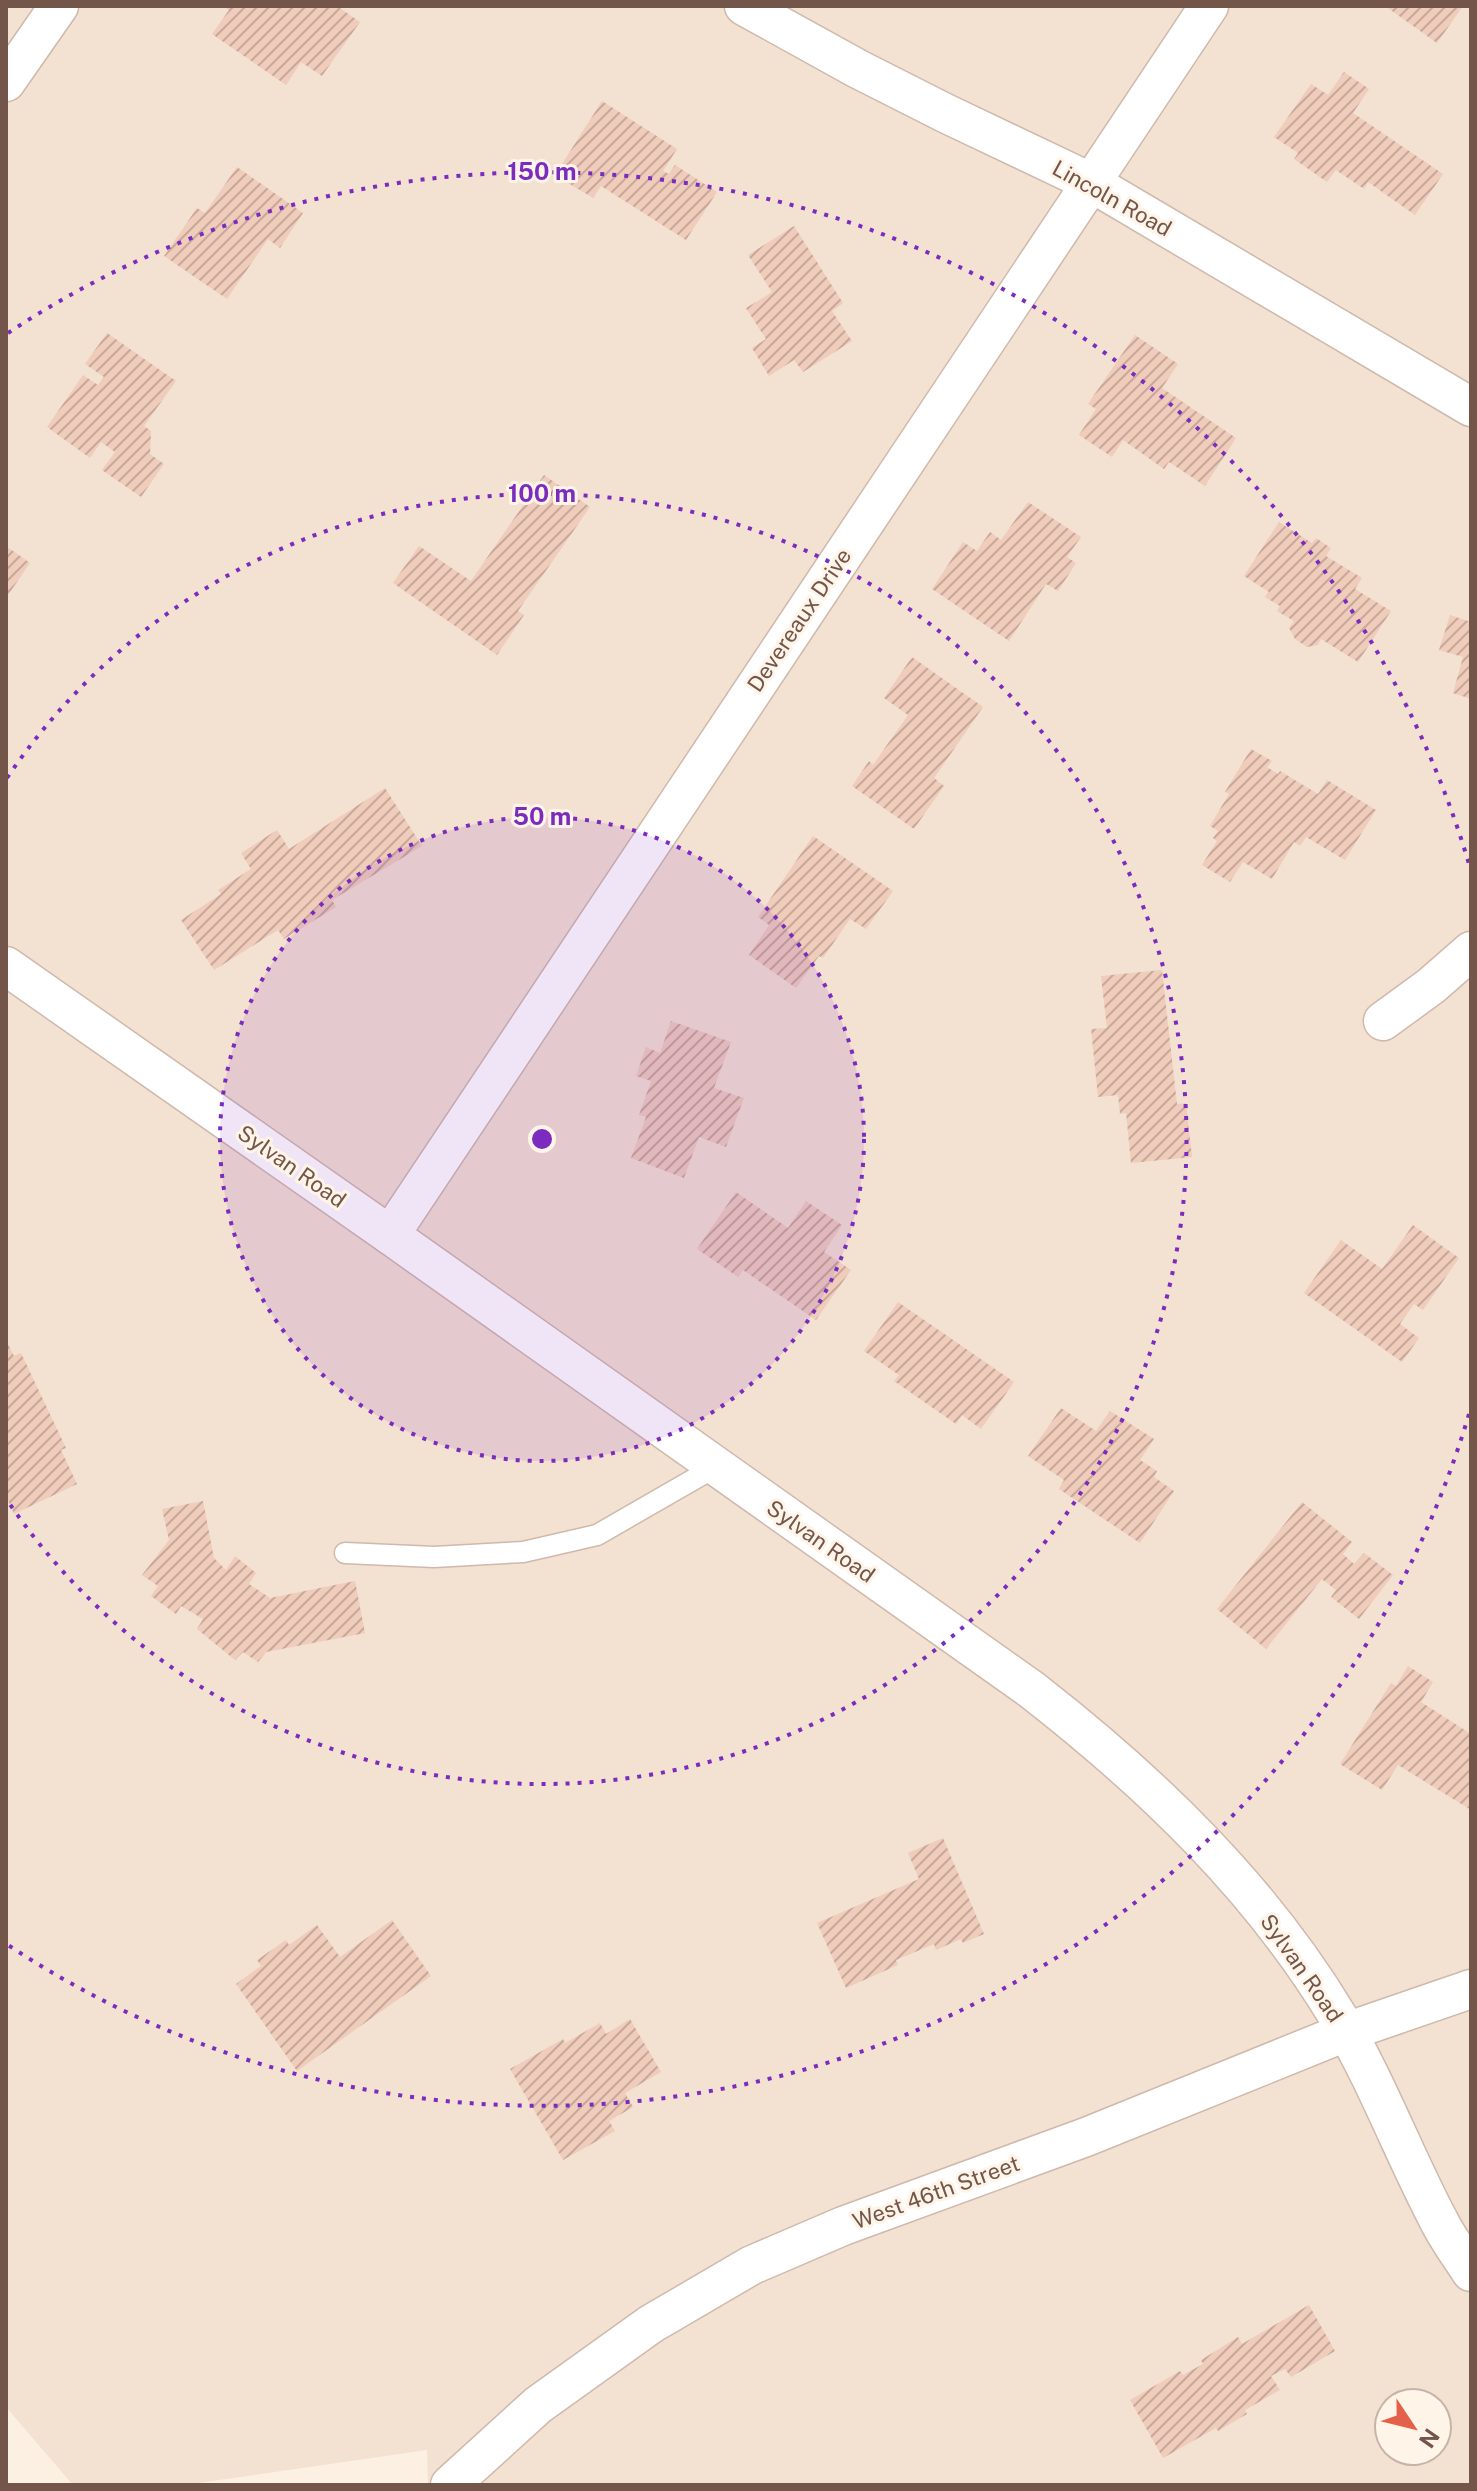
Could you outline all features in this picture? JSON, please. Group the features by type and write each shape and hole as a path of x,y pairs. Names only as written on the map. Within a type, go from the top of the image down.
{"street":[{"path":"6,82 59,6"},
{"name":"Lincoln Road","path":"744,6 920,100 1090,182 1471,407"},
{"name":"Devereaux Drive","path":"390,1235 1209,6"},
{"path":"1383,1021 1431,986 1471,951"},
{"name":"Sylvan Road","path":"6,966 1032,1690 1128,1768 1242,1885 1304,1964 1384,2102 1440,2223 1471,2272"},
{"name":"West 46th Street","path":"450,2485 538,2405 651,2324 752,2265 843,2226 1086,2137 1346,2032 1471,1989"}],"lane":[{"path":"345,1553 434,1557 523,1552 597,1535 717,1466"}],"shaded area":[{"path":"6,6 1471,6 1471,2485 428,2485 427,2450 184,2485 73,2485 6,2407"}],"building":[{"path":"223,6 337,6 360,22 322,76 301,62 286,85 212,34 229,10"},
{"path":"1385,6 1463,6 1437,43"},
{"path":"1344,72 1369,89 1353,113 1443,174 1415,215 1368,182 1364,189 1336,170 1327,182 1294,159 1298,153 1274,137 1311,84 1328,95"},
{"path":"602,101 677,149 663,171 669,174 675,165 717,192 686,240 601,186 593,198 555,175"},
{"path":"237,167 303,213 280,248 268,239 227,299 164,256 197,208 205,213"},
{"path":"794,226 843,303 832,311 852,341 803,372 794,360 769,376 752,348 766,339 746,308 772,292 748,255"},
{"path":"107,333 176,381 144,426 151,431 150,454 164,464 141,497 102,470 115,452 101,442 90,458 47,427 83,375 98,385 104,377 85,364"},
{"path":"1135,335 1178,364 1162,388 1236,438 1205,486 1169,462 1164,469 1123,440 1112,457 1079,435 1096,409 1088,404"},
{"path":"544,475 590,507 518,611 524,615 497,655 393,583 419,546 471,581"},
{"path":"1028,502 1081,537 1067,557 1076,563 1058,591 1046,584 1009,641 932,589 963,542 977,551 990,532 1001,540"},
{"path":"1279,522 1312,543 1316,538 1331,548 1326,556 1362,578 1355,589 1391,611 1358,662 1321,639 1318,645 1307,647 1295,639 1289,628 1294,621 1277,611 1280,606 1265,597 1269,592 1244,576"},
{"path":"6,546 30,563 6,598"},
{"path":"1450,615 1471,622 1471,699 1453,693 1463,657 1439,650"},
{"path":"912,657 983,707 934,778 944,786 914,829 852,786 869,761 873,765 908,715 884,698"},
{"path":"1251,749 1272,761 1267,767 1278,774 1280,771 1318,794 1327,780 1376,810 1345,860 1306,837 1300,846 1294,842 1272,879 1243,862 1230,882 1202,865 1217,841 1213,838 1218,831 1210,826 1229,794 1225,792"},
{"path":"385,788 422,846 332,900 336,907 284,939 278,930 214,970 181,920 221,894 218,890 251,869 241,853 277,830 289,849"},
{"path":"813,836 893,891 866,929 850,919 823,958 819,956 796,988 749,955 769,925 758,917"},
{"path":"1162,970 1177,1104 1186,1103 1192,1157 1131,1163 1126,1113 1120,1114 1118,1095 1098,1097 1091,1029 1107,1028 1101,976"},
{"path":"671,1021 731,1042 714,1088 744,1098 726,1147 699,1137 684,1178 631,1158 646,1117 639,1115 651,1081 636,1076 646,1047 660,1053"},
{"path":"736,1192 788,1228 806,1201 842,1225 824,1252 851,1270 816,1320 743,1270 738,1277 697,1249"},
{"path":"1413,1225 1459,1258 1423,1310 1414,1304 1400,1324 1419,1338 1402,1362 1304,1293 1341,1240 1382,1269"},
{"path":"898,1302 1014,1382 981,1429 962,1415 956,1424 894,1381 899,1375 864,1351"},
{"path":"6,1340 14,1356 21,1353 66,1448 61,1450 77,1484 14,1514 6,1496"},
{"path":"1061,1408 1096,1431 1110,1411 1154,1439 1140,1460 1157,1471 1154,1477 1174,1491 1140,1543 1059,1489 1064,1480 1028,1456"},
{"path":"203,1501 214,1558 226,1570 235,1556 256,1573 249,1584 270,1598 355,1581 365,1633 266,1652 258,1662 243,1652 235,1660 197,1629 203,1619 181,1606 176,1614 151,1596 158,1586 142,1575 169,1540 162,1509"},
{"path":"1302,1502 1352,1542 1343,1554 1354,1564 1364,1553 1393,1575 1359,1619 1331,1597 1336,1590 1322,1579 1266,1649 1217,1609"},
{"path":"1408,1666 1433,1682 1421,1702 1471,1734 1471,1810 1398,1765 1382,1790 1340,1764 1391,1683 1396,1686"},
{"path":"943,1838 984,1934 963,1943 961,1939 936,1950 934,1944 896,1960 898,1965 846,1988 817,1923 919,1879 908,1853"},
{"path":"392,1920 431,1976 297,2071 236,1984 261,1966 257,1960 286,1940 289,1945 317,1925 340,1957"},
{"path":"630,2019 661,2072 625,2093 633,2107 609,2121 615,2131 563,2160 510,2069 563,2039 565,2043 600,2023 606,2034"},
{"path":"1309,2305 1335,2351 1291,2377 1285,2369 1271,2376 1280,2390 1245,2410 1247,2414 1218,2431 1216,2428 1163,2458 1130,2400 1180,2371 1183,2375 1203,2364 1201,2360 1238,2337 1242,2344"}]}
